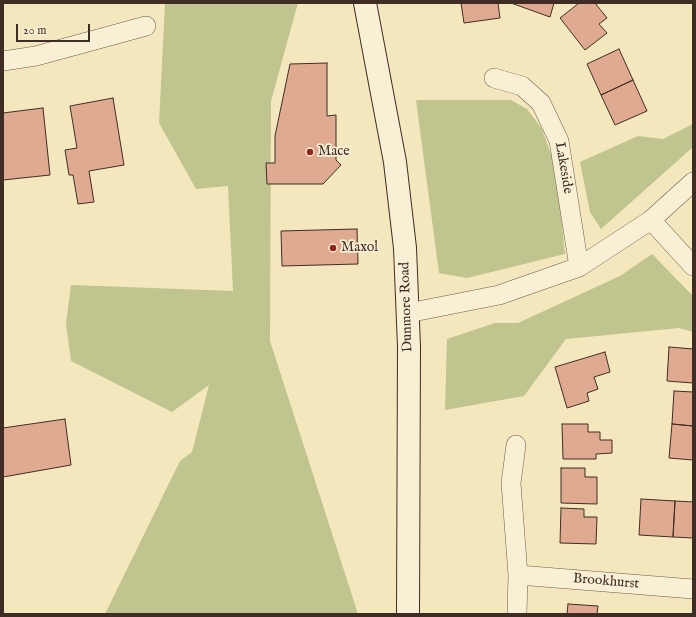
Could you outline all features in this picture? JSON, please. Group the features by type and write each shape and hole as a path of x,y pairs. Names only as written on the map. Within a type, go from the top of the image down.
{"main road":[{"name":"Dunmore Road","path":"365,3 388,124 400,201 405,248 408,313 408,614"}],"street":[{"path":"3,61 36,56 146,26"},
{"name":"Lakeside","path":"494,78 522,86 541,103 559,141 579,267"},
{"path":"408,313 499,295 579,267 651,220 693,182"},
{"path":"651,220 693,266"},
{"path":"516,445 511,483 518,575 517,614"},
{"name":"Brookhurst","path":"518,575 693,589"}],"green space":[{"path":"165,3 298,3 271,101 270,341 358,614 105,614 180,461 192,452 209,385 172,412 71,361 66,323 71,285 233,291 228,186 196,189 159,123"},
{"path":"416,100 511,100 527,109 542,129 556,169 565,254 467,278 439,273"},
{"path":"693,124 693,147 601,229 590,212 580,162 638,136 663,139"},
{"path":"652,254 693,296 693,332 679,328 566,339 524,396 445,410 447,339 495,323 518,323 620,276"}],"building":[{"path":"461,3 498,3 500,18 464,23"},
{"path":"511,3 554,3 550,17"},
{"path":"579,3 595,3 607,18 599,24 607,33 585,50 560,18"},
{"path":"619,49 633,80 601,95 587,64"},
{"path":"327,63 327,116 336,115 336,160 341,165 323,184 267,184 266,163 275,163 275,136 290,64"},
{"path":"633,80 647,111 615,125 601,95"},
{"path":"113,98 124,165 89,171 94,202 78,204 73,175 69,175 65,150 77,148 70,106"},
{"path":"43,108 50,175 3,180 3,113"},
{"path":"357,229 358,264 282,266 281,231"},
{"path":"669,347 693,349 693,383 667,381"},
{"path":"605,352 610,372 594,377 598,389 587,393 589,401 567,408 555,367"},
{"path":"674,391 693,392 693,426 672,424"},
{"path":"65,419 71,465 3,477 3,428"},
{"path":"562,424 588,424 588,432 600,432 600,440 612,440 612,453 596,454 596,459 563,459"},
{"path":"672,424 693,426 693,460 669,458"},
{"path":"561,468 585,468 585,477 597,477 597,504 561,503"},
{"path":"641,499 675,501 673,537 639,535"},
{"path":"675,501 693,502 693,538 673,537"},
{"path":"561,508 584,509 584,517 597,517 596,544 560,543"},
{"path":"568,604 598,606 597,614 567,614"}],"place":[{"name":"Mace","path":"310,152"},
{"name":"Maxol","path":"333,248"}]}
